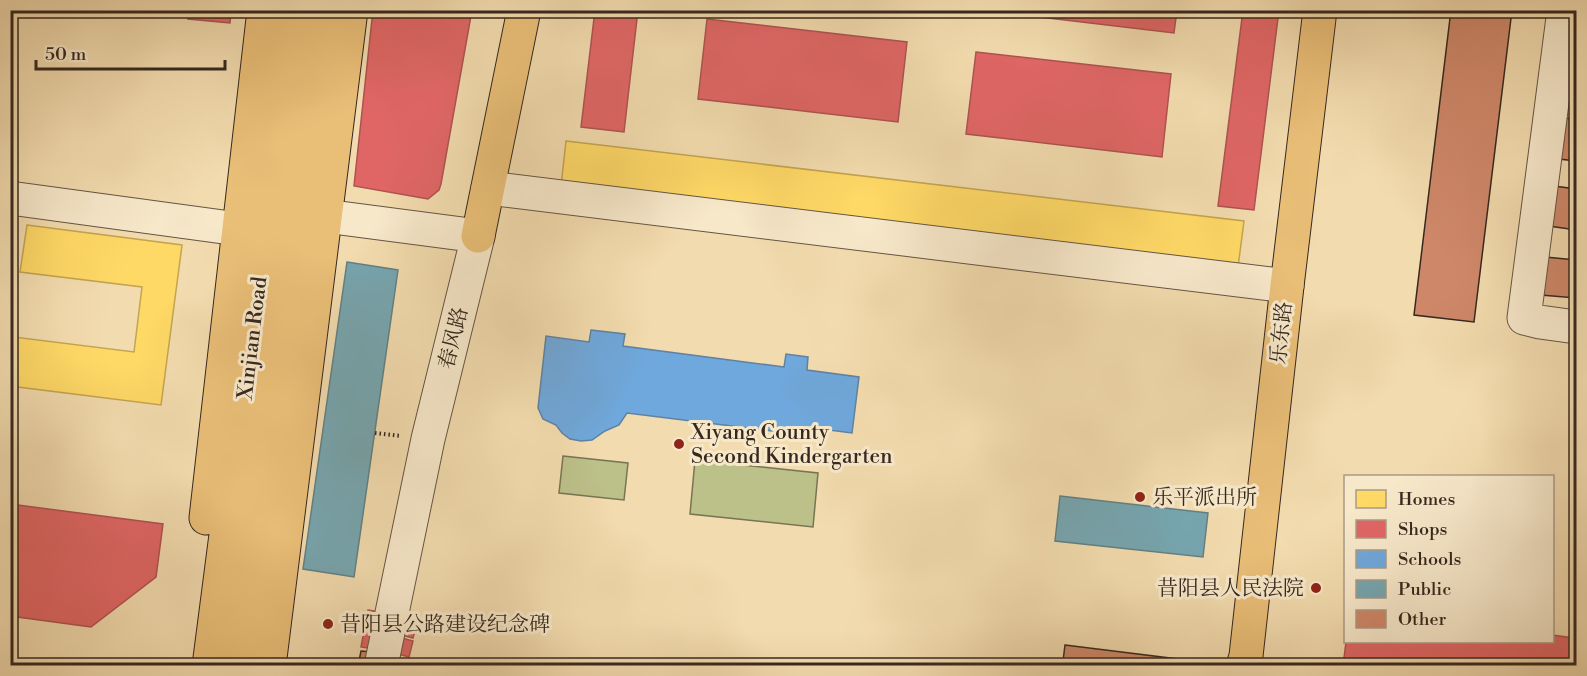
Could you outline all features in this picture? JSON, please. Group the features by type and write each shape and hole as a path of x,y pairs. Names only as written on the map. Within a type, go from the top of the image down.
{"main road":[{"path":"264,10 281,222 270,658 267,666"},
{"name":"Xinjian Road","path":"239,666 281,222 294,10"},
{"name":"Xinjian Road","path":"209,666 281,222 322,10"},
{"path":"194,666 191,648 281,222 351,10"},
{"name":"春风路","path":"478,236 524,10"},
{"name":"乐东路","path":"1246,662 1320,10"}],"street":[{"path":"1564,10 1524,318 1576,327"},
{"path":"488,188 1287,286"},
{"path":"10,198 281,222 478,236"},
{"name":"春风路","path":"395,664 428,439 478,236"}],"path":[{"path":"395,664 438,666"},
{"path":"454,666 463,664"}],"green space":[{"path":"563,456 628,463 624,500 559,493"},
{"path":"695,460 818,473 813,527 690,514"}],"building: Homes":[{"path":"566,141 1244,221 1238,267 561,186"},
{"path":"27,225 182,245 161,405 10,386 14,337 134,352 142,287 20,272"}],"building: Shops":[{"path":"189,10 231,10 230,23 188,19"},
{"path":"373,10 472,10 441,184 439,190 428,199 354,186"},
{"path":"595,10 638,10 624,132 581,127"},
{"path":"980,10 1177,10 1174,33"},
{"path":"1243,10 1279,10 1254,210 1218,206"},
{"path":"707,19 907,42 898,122 698,99"},
{"path":"976,52 1171,74 1162,157 966,134"},
{"path":"10,504 163,524 156,577 91,627 10,616"},
{"path":"368,610 380,612 377,630 364,628"},
{"path":"406,617 418,620 413,638 401,635"},
{"path":"364,631 376,633 373,649 361,647"},
{"path":"1554,635 1574,638 1570,666 1343,666 1346,643 1554,643"},
{"path":"402,638 413,641 409,657 398,654"}],"building: Schools":[{"path":"591,330 625,334 623,346 784,367 786,354 808,357 807,370 859,377 852,433 813,428 812,436 627,413 619,425 592,440 570,439 556,425 543,419 538,408 546,336 589,342"}],"building: Public":[{"path":"347,262 398,270 354,577 303,569"},
{"path":"1060,496 1208,513 1203,557 1055,541"}],"building: Other":[{"path":"1451,10 1512,10 1474,322 1414,315"},
{"path":"1571,42 1576,43 1576,84 1567,83"},
{"path":"1562,118 1576,119 1576,161 1559,159"},
{"path":"1554,186 1576,189 1576,230 1549,226"},
{"path":"1545,257 1576,260 1576,298 1541,295"},
{"path":"1065,645 1194,661 1194,666 1068,666 1068,661 1063,661"},
{"path":"361,651 372,652 370,666 358,666"}],"place":[{"name":"Xiyang County Second Kindergarten","path":"679,444"},
{"name":"乐平派出所","path":"1140,497"},
{"name":"昔阳县人民法院","path":"1316,588"},
{"name":"昔阳县公路建设纪念碑","path":"328,624"}]}
